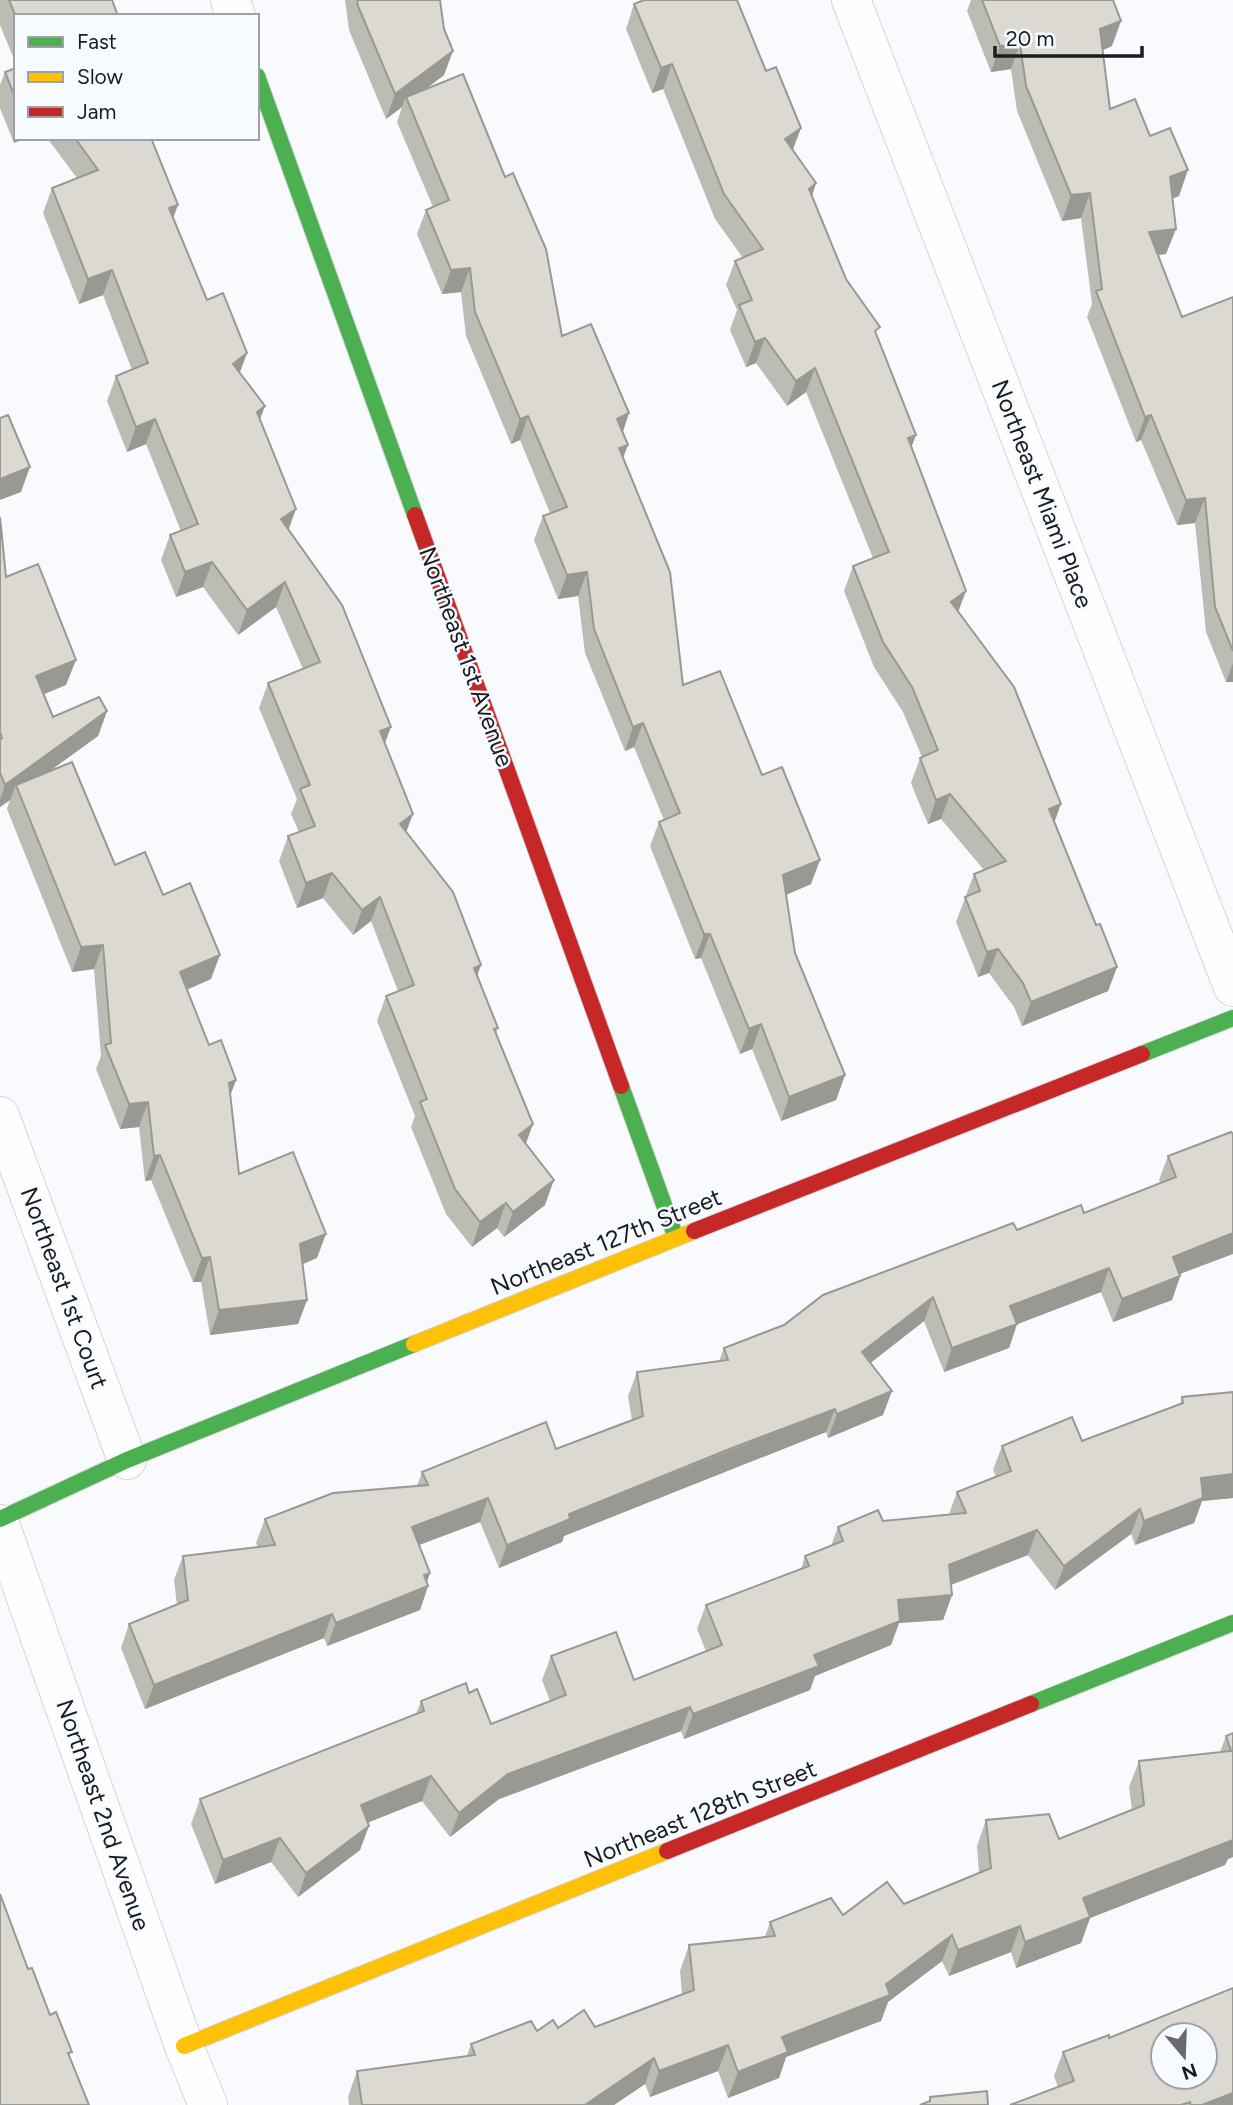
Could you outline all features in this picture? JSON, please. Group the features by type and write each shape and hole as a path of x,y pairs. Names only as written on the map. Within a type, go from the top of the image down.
{"street":[{"name":"Northeast Miami Place","path":"851,0 1233,987"},
{"name":"Northeast 1st Avenue","path":"259,82 676,1238"},
{"name":"Northeast 127th Street","path":"0,1522 127,1460 676,1238 1233,1018"},
{"name":"Northeast 1st Court","path":"0,1116 10,1174 127,1460"},
{"name":"Northeast 2nd Avenue","path":"0,1522 184,2046 208,2105"},
{"name":"Northeast 128th Street","path":"184,2046 1233,1623"}],"building":[{"path":"9,0 112,0 117,14 15,14"},
{"path":"357,0 440,0 444,29 453,51 395,94"},
{"path":"644,0 737,0 766,71 776,67 801,128 785,139 816,183 809,189 846,279 880,327 875,331 916,435 908,438 966,591 951,602 1014,687 1061,804 1049,809 1096,925 1100,924 1117,967 1031,1002 1023,983 998,949 987,952 965,897 980,891 974,874 1006,861 950,794 936,800 920,758 938,750 912,687 883,642 853,566 889,552 815,368 796,381 765,338 755,342 739,305 752,300 735,261 763,249 724,194 672,64 661,68 634,4"},
{"path":"982,0 1113,0 1121,21 1100,29 1110,109 1135,99 1150,136 1170,128 1188,170 1170,177 1176,229 1149,232 1182,317 1233,297 1233,651 1215,607 1205,498 1186,500 1151,415 1145,417 1096,291 1102,289 1090,193 1071,195 1026,86 1020,44 1000,46"},
{"path":"14,69 14,95 5,72"},
{"path":"463,74 505,177 513,173 546,249 562,336 591,324 629,413 617,419 628,445 619,448 670,572 683,685 720,671 762,775 782,767 820,860 783,875 795,953 845,1075 789,1097 761,1024 749,1029 710,934 704,934 659,822 680,813 643,723 633,727 594,629 587,572 567,575 543,516 567,507 528,416 520,419 475,312 470,268 451,270 426,210 449,200 406,97"},
{"path":"76,140 152,140 178,205 169,208 207,300 223,293 247,353 233,364 265,406 257,412 296,509 281,519 342,605 391,727 380,731 413,814 400,824 453,892 481,965 474,968 498,1028 494,1029 533,1124 519,1135 554,1180 513,1212 506,1203 480,1222 455,1189 420,1102 427,1099 386,996 414,985 380,897 362,910 332,873 306,883 288,836 315,826 300,789 310,785 268,683 320,662 285,582 247,610 212,562 185,572 170,535 198,524 155,419 136,427 116,376 148,363 112,270 88,279 52,188 98,170"},
{"path":"8,415 30,467 0,479 0,418"},
{"path":"0,517 6,577 38,564 76,660 36,676 53,717 99,697 107,711 5,785 0,773"},
{"path":"72,762 115,865 145,852 163,895 190,883 220,955 180,972 209,1045 221,1040 236,1080 229,1083 239,1174 293,1152 326,1234 300,1244 307,1300 219,1310 210,1257 202,1258 160,1155 154,1156 148,1102 129,1104 105,1045 111,1043 103,945 81,947 16,785"},
{"path":"1231,1132 1233,1233 1173,1257 1180,1276 1122,1299 1109,1268 1010,1306 1017,1324 952,1348 933,1297 862,1352 892,1391 837,1414 835,1409 732,1448 569,1514 570,1519 507,1545 488,1498 412,1527 430,1573 424,1575 428,1586 336,1623 332,1614 154,1685 129,1624 188,1600 183,1556 275,1545 265,1519 333,1493 428,1485 422,1472 546,1422 556,1449 643,1416 637,1372 728,1360 724,1348 784,1325 823,1295 1013,1223 1017,1230 1081,1205 1084,1213 1176,1177 1168,1156"},
{"path":"1233,1392 1233,1474 1201,1478 1203,1498 1144,1521 1140,1509 1064,1566 1037,1530 949,1565 952,1595 898,1600 900,1621 814,1655 819,1666 693,1714 690,1707 508,1774 459,1813 431,1776 361,1805 369,1826 306,1873 280,1838 223,1860 200,1799 424,1711 421,1701 466,1683 469,1693 477,1689 491,1724 566,1695 551,1656 616,1632 634,1680 722,1645 706,1605 809,1566 805,1556 843,1541 838,1527 878,1510 883,1521 966,1513 957,1492 1011,1471 1002,1446 1072,1417 1082,1441 1183,1403 1182,1397"},
{"path":"1233,1733 1233,1840 1083,1898 1090,1917 1025,1942 1020,1926 958,1950 952,1935 886,1984 890,1995 782,2037 788,2052 738,2072 728,2045 659,2071 654,2058 585,2105 362,2105 357,2071 475,2055 471,2044 531,2021 537,2031 553,2020 558,2028 584,2010 595,2027 694,1990 689,1945 775,1936 770,1922 831,1898 843,1915 887,1882 904,1904 991,1868 986,1820 1049,1814 1059,1839 1144,1805 1139,1761 1231,1751 1226,1736"},
{"path":"0,1894 28,1969 32,1968 50,2015 56,2012 72,2052 68,2053 89,2105 0,2105"},
{"path":"1233,1988 1233,2093 1202,2105 1191,2105 1190,2102 1181,2105 1010,2105 1074,2081 1063,2052 1109,2035 1109,2038 1149,2022 1149,2091 1219,2091 1219,2021 1151,2021"},
{"path":"987,2091 988,2105 920,2105 930,2101 930,2097"}],"traffic: fast":[{"path":"259,82 415,515"},
{"path":"1142,1054 1233,1018"},
{"path":"621,1086 676,1238"},
{"path":"0,1519 127,1460 414,1344"},
{"path":"1031,1704 1233,1623"}],"traffic: slow":[{"path":"414,1344 694,1231"},
{"path":"184,2046 667,1851"}],"traffic: jam":[{"path":"415,515 621,1086"},
{"path":"694,1231 1142,1054"},
{"path":"667,1851 1031,1704"}]}
